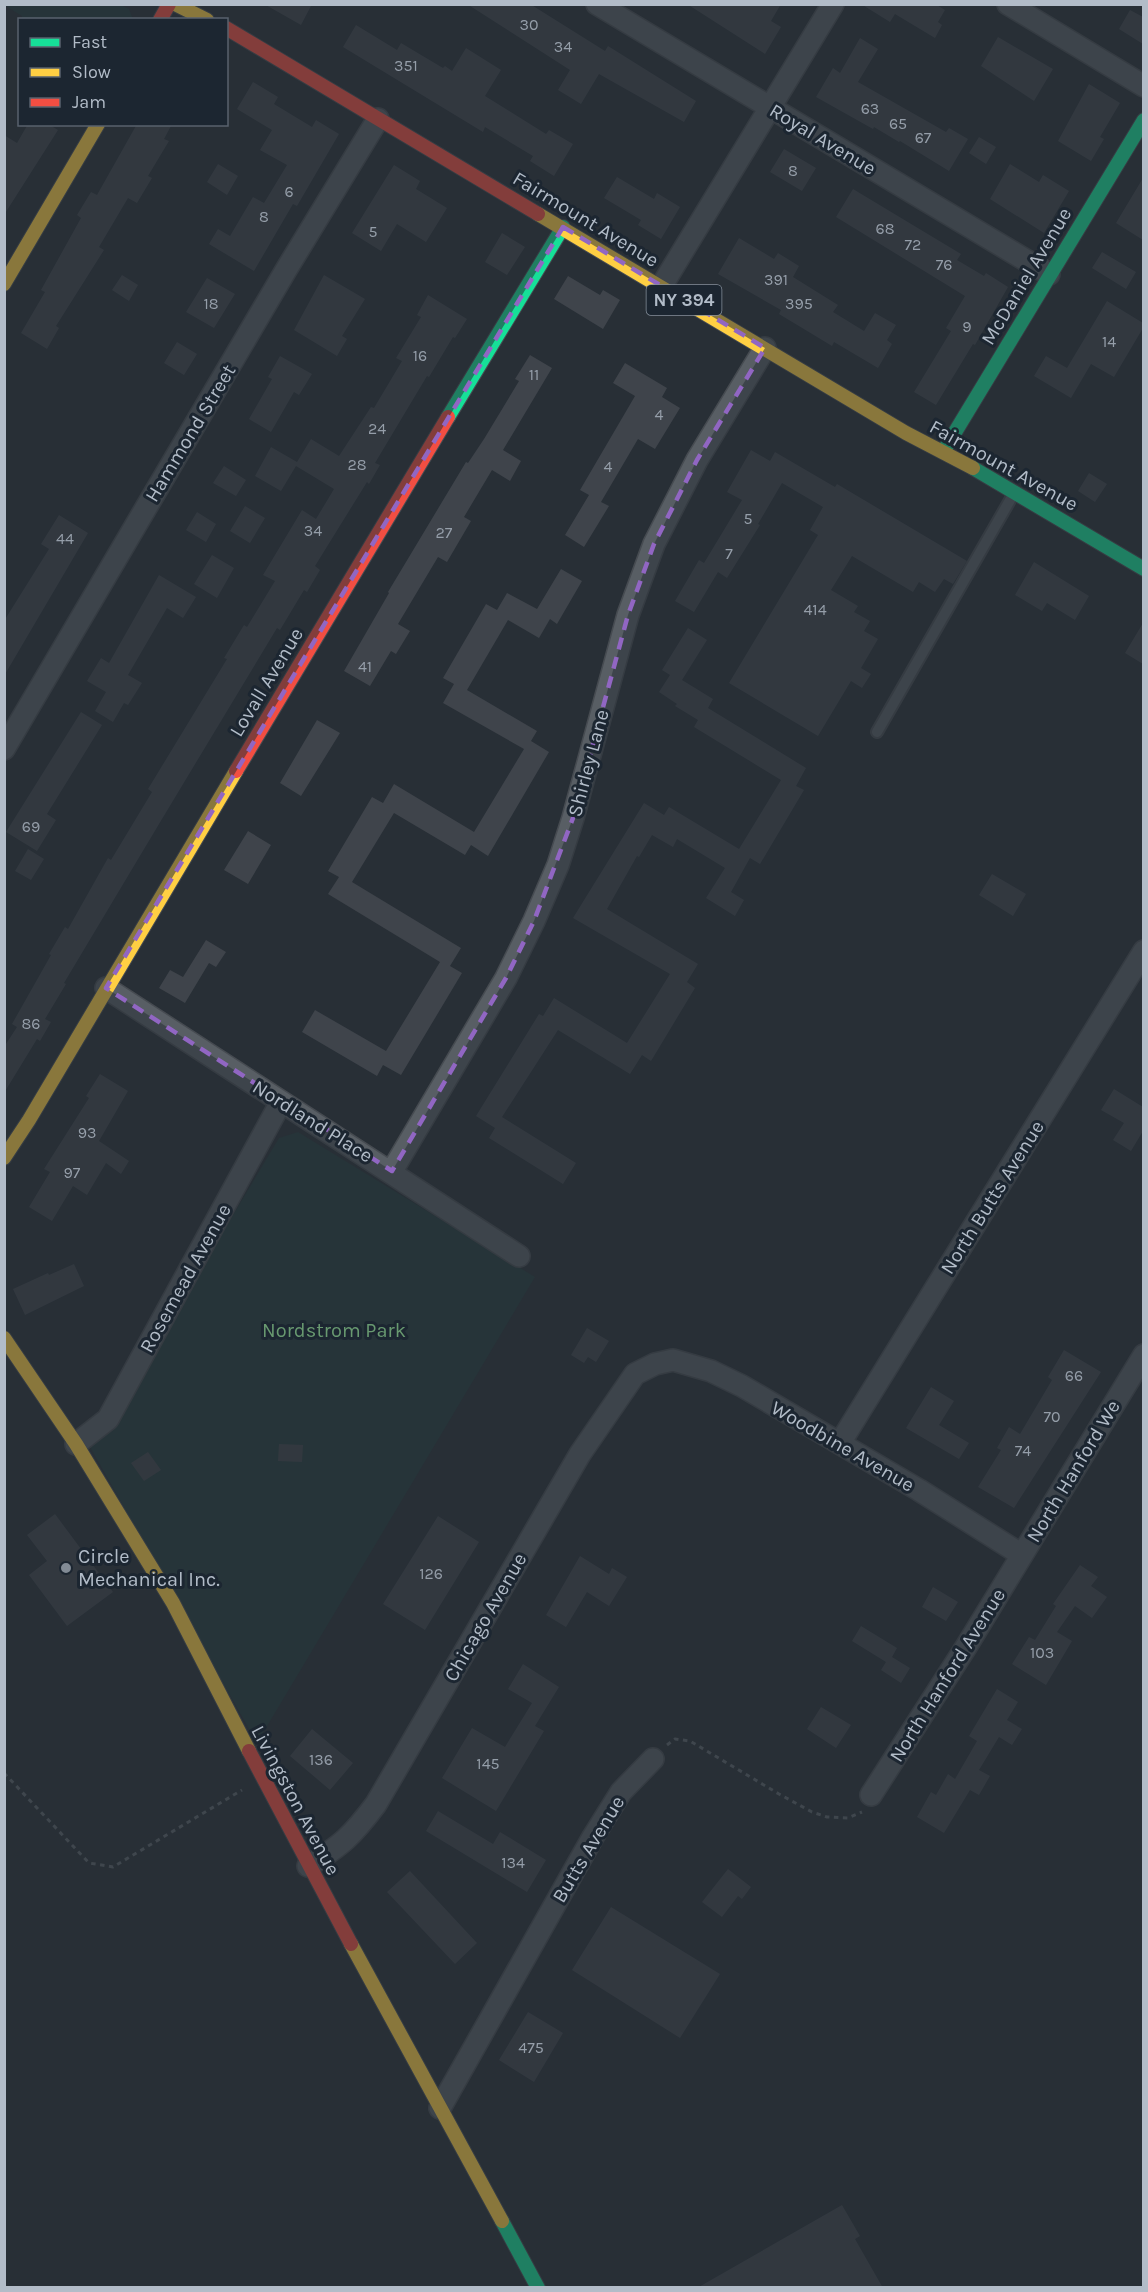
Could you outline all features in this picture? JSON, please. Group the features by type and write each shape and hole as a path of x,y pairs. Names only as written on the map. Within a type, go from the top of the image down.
{"street":[{"path":"161,18 169,4"},
{"path":"175,4 203,18"},
{"name":"Royal Avenue","path":"597,4 1049,274"},
{"path":"661,287 833,4"},
{"path":"1008,4 1143,86"},
{"name":"Fairmount Avenue","path":"228,29 943,452 1014,493 1140,559"},
{"name":"Hammond Street","path":"4,749 286,270 378,119"},
{"name":"McDaniel Avenue","path":"943,452 1143,120"},
{"path":"4,284 97,126"},
{"name":"Lovall Avenue","path":"4,1158 29,1120 563,227"},
{"name":"Shirley Lane","path":"392,1171 506,978 534,921 558,865 573,818 628,615 654,544 697,460 765,348"},
{"name":"North Butts Avenue","path":"840,1443 1143,951"},
{"name":"Nordland Place","path":"106,988 392,1171 519,1256"},
{"name":"Rosemead Avenue","path":"76,1444 108,1419 281,1102"},
{"name":"Livingston Avenue","path":"4,1338 76,1444 173,1603 308,1866 538,2288"},
{"name":"North Hanford We","path":"1022,1555 1143,1355"},
{"name":"Woodbine Avenue","path":"655,1364 673,1360 711,1371 742,1386 919,1490 1022,1555"},
{"name":"Chicago Avenue","path":"308,1866 337,1848 354,1833 376,1804 580,1454 635,1374 655,1364"},
{"name":"North Hanford Avenue","path":"871,1795 1022,1555"},
{"name":"Butts Avenue","path":"440,2108 592,1837 621,1792 653,1759"}],"lane":[{"path":"877,732 1014,493"}],"path":[{"path":"653,1759 675,1739 690,1741 779,1794 812,1812 827,1817 848,1818 863,1812 871,1795"},
{"path":"4,1773 89,1863 113,1867 262,1778"}],"highlighted area":[{"path":"563,227 765,348 697,460 654,544 628,615 573,818 534,921 506,978 392,1171 106,988"}],"green space":[{"path":"4,5 121,5 129,9 133,18 21,18 22,16"},
{"name":"Nordstrom Park","path":"298,1132 535,1277 257,1743 90,1447 279,1138"}],"building":[{"path":"264,4 312,4 301,25"},
{"path":"467,4 530,4 605,51 608,46 696,101 684,122 599,74 581,104 558,90 570,70"},
{"path":"687,4 781,4 771,21 781,27 765,54"},
{"path":"861,4 935,4 945,10 938,22 942,25 935,38 895,14 890,22"},
{"path":"1130,10 1143,17 1143,44 1119,29"},
{"path":"356,25 397,50 401,43 452,71 466,48 501,70 485,96 546,134 549,130 573,144 554,176 530,161 533,156 485,127 483,132 343,47"},
{"path":"998,37 1053,69 1034,101 981,66"},
{"path":"860,38 878,49 858,82 946,132 949,128 968,139 949,171 900,141 874,127 873,129 816,97 833,68 840,73"},
{"path":"253,82 278,97 274,104 312,127 316,120 339,134 297,206 293,204 254,271 209,244 218,229 230,236 253,197 264,203 287,165 260,150 272,130 237,109"},
{"path":"1089,84 1120,103 1100,137 1104,139 1091,161 1058,141"},
{"path":"27,126 51,126 58,130 4,215 4,135 17,143"},
{"path":"136,126 171,126 164,139 169,141 148,176 152,178 137,203 128,198 99,247 104,250 56,326 59,328 47,349 21,333 45,292 41,290 81,218 77,215 91,192 97,195"},
{"path":"979,137 996,147 986,164 969,153"},
{"path":"784,149 816,168 802,191 770,172"},
{"path":"218,164 238,176 227,195 207,182"},
{"path":"1010,164 1039,182 1043,175 1069,191 1044,233 990,199"},
{"path":"394,165 420,181 416,189 447,208 426,242 397,224 381,251 352,233"},
{"path":"617,177 654,199 657,193 680,207 661,239 638,225 641,220 604,198"},
{"path":"1143,178 1143,240 1116,223"},
{"path":"853,189 961,254 957,260 984,276 986,273 1008,287 975,345 973,344 936,405 914,392 951,331 946,328 965,296 836,217"},
{"path":"502,233 525,247 507,275 485,262"},
{"path":"739,238 774,259 778,253 799,266 793,277 838,305 833,312 864,331 875,313 896,325 887,340 892,344 878,368 834,342 832,346 779,314 781,310 718,274"},
{"path":"1102,252 1136,272 1126,289 1092,268"},
{"path":"122,275 138,285 129,301 112,290"},
{"path":"324,275 365,299 342,336 347,339 337,356 294,330"},
{"path":"568,276 600,295 603,290 620,300 603,329 554,299"},
{"path":"207,278 235,294 214,328 186,312"},
{"path":"428,295 467,319 455,338 453,337 429,377 427,376 375,463 380,465 315,566 320,570 307,592 304,590 280,630 277,628 159,824 64,983 66,984 45,1019 51,1022 40,1041 37,1039 4,1093 4,1047 17,1027 12,1024 51,955 49,954 65,927 68,929 108,858 111,860 152,792 148,789 227,659 224,658 244,625 247,627 275,581 263,575 302,510 316,519 334,489 296,466 281,491 255,476 271,447 297,462 311,439 339,456 371,407 374,408 402,361 396,358 421,317 417,315"},
{"path":"1107,301 1143,323 1143,328 1114,377 1091,364 1071,398 1034,376 1046,356 1067,368"},
{"path":"177,342 197,354 184,375 164,363"},
{"path":"530,355 552,368 503,450 521,461 510,481 492,470 464,517 471,521 447,562 438,557 398,624 410,631 396,654 391,651 370,686 344,671 388,592 466,462 468,463 484,439 519,381 515,379"},
{"path":"280,356 312,374 299,395 294,392 271,432 249,419 272,379 268,377"},
{"path":"625,363 667,388 662,397 680,408 655,449 638,439 601,502 609,506 584,547 565,535 589,495 580,490 635,396 613,383"},
{"path":"751,450 770,461 775,452 835,487 837,484 967,561 953,584 944,579 935,592 919,582 913,592 852,556 831,590 858,606 854,612 870,621 864,631 878,639 861,668 871,674 862,688 851,681 818,736 729,683 818,535 810,530 823,507 782,483 758,524 760,525 727,578 718,572 694,612 675,601 699,560 704,563 742,500 727,492"},
{"path":"224,466 246,480 236,496 213,483"},
{"path":"1089,473 1107,484 1095,502 1078,491"},
{"path":"245,506 265,518 250,543 230,531"},
{"path":"197,512 216,524 206,542 186,530"},
{"path":"59,515 88,533 4,676 4,621 49,549 41,544"},
{"path":"212,555 234,568 217,598 194,584"},
{"path":"1034,562 1089,596 1075,620 1047,603 1042,611 1015,595"},
{"path":"561,569 582,581 557,624 550,619 539,638 508,620 467,690 537,731 531,741 549,752 488,856 471,845 465,855 394,813 352,882 461,948 450,966 462,973 401,1075 383,1065 377,1076 302,1032 315,1010 386,1051 440,962 328,894 339,877 328,871 372,797 383,803 394,784 474,832 524,749 443,703 454,684 443,678 486,604 497,610 507,593 537,609"},
{"path":"159,575 196,597 183,618 167,608 128,675 142,683 128,705 124,703 113,722 95,711 106,692 87,681 101,658 109,663"},
{"path":"1143,623 1143,664 1125,653"},
{"path":"688,628 707,640 682,680 713,699 708,708 806,768 796,786 804,790 760,864 750,858 731,892 744,900 735,916 706,898 725,868 677,839 673,847 652,835 639,857 637,856 607,909 698,964 687,982 695,988 651,1061 642,1055 630,1074 558,1030 502,1117 576,1163 563,1184 489,1138 495,1128 476,1116 539,1014 543,1016 554,998 627,1043 670,974 573,918 644,803 664,815 669,807 739,849 781,780 694,727 698,720 675,706 677,704 659,692 670,675 662,670"},
{"path":"81,712 102,725 47,814 56,820 37,851 6,832"},
{"path":"317,720 340,733 301,796 280,783"},
{"path":"248,831 271,845 248,884 224,870"},
{"path":"28,849 44,859 31,880 15,871"},
{"path":"992,874 1026,894 1013,916 979,895"},
{"path":"206,940 226,952 216,967 209,963 185,1003 159,988 170,970 183,977"},
{"path":"100,1074 128,1091 99,1141 129,1161 121,1174 106,1163 87,1195 73,1186 52,1221 29,1207 50,1172 44,1169 89,1098 86,1096"},
{"path":"1114,1089 1143,1107 1143,1131 1131,1151 1113,1140 1124,1123 1101,1110"},
{"path":"74,1264 84,1286 25,1315 13,1289"},
{"path":"587,1328 609,1341 596,1362 588,1357 584,1363 571,1355"},
{"path":"1064,1350 1101,1372 1014,1508 978,1487 1001,1450 997,1448 1009,1427 1020,1434 1052,1380 1048,1377"},
{"path":"931,1387 954,1401 939,1425 969,1443 959,1459 906,1428"},
{"path":"279,1444 303,1445 302,1462 278,1461"},
{"path":"148,1452 161,1470 144,1481 131,1463"},
{"name":"Circle Mechanical Inc.","path":"55,1514 113,1592 67,1626 29,1575 47,1561 27,1535"},
{"path":"438,1516 479,1542 425,1630 383,1604"},
{"path":"580,1556 609,1574 612,1568 627,1577 609,1606 587,1592 566,1627 546,1615"},
{"path":"1080,1565 1098,1577 1091,1586 1107,1597 1092,1618 1075,1606 1057,1632 1072,1641 1046,1685 1012,1664 1029,1637 1035,1640 1056,1606 1053,1604"},
{"path":"933,1587 958,1602 946,1621 922,1607"},
{"path":"861,1626 897,1648 892,1657 910,1668 901,1683 881,1670 886,1662 852,1641"},
{"path":"523,1664 559,1687 535,1726 544,1731 496,1811 442,1778 472,1728 505,1747 532,1703 508,1689"},
{"path":"997,1689 1018,1702 1007,1720 1022,1729 1012,1745 999,1737 979,1770 990,1776 979,1795 970,1790 944,1833 917,1817 931,1792 936,1795 948,1774 955,1779 977,1741 969,1736"},
{"path":"821,1707 851,1725 836,1748 807,1729"},
{"path":"312,1729 353,1763 330,1790 290,1756"},
{"path":"438,1811 493,1844 500,1832 546,1860 527,1892 426,1831"},
{"path":"728,1869 751,1887 742,1899 738,1896 722,1917 702,1902"},
{"path":"410,1871 477,1943 455,1964 387,1892"},
{"path":"611,1907 720,1974 680,2038 572,1970"},
{"path":"528,2012 563,2033 534,2082 499,2060"},
{"path":"842,2205 860,2236 855,2239 883,2288 697,2288"}],"traffic: fast":[{"path":"943,452 1144,120"},
{"path":"448,417 563,227"},
{"path":"973,468 1144,569"},
{"path":"502,2221 538,2288"}],"traffic: slow":[{"path":"175,4 203,18"},
{"path":"4,284 97,126"},
{"path":"538,214 906,433 973,468"},
{"path":"4,1158 29,1120 236,771"},
{"path":"4,1338 76,1444 173,1603 249,1751"},
{"path":"351,1944 502,2221"}],"traffic: jam":[{"path":"161,18 169,4"},
{"path":"228,29 538,214"},
{"path":"236,771 448,417"},
{"path":"249,1751 351,1944"}],"place":[{"name":"Circle Mechanical Inc.","path":"66,1568"}]}
